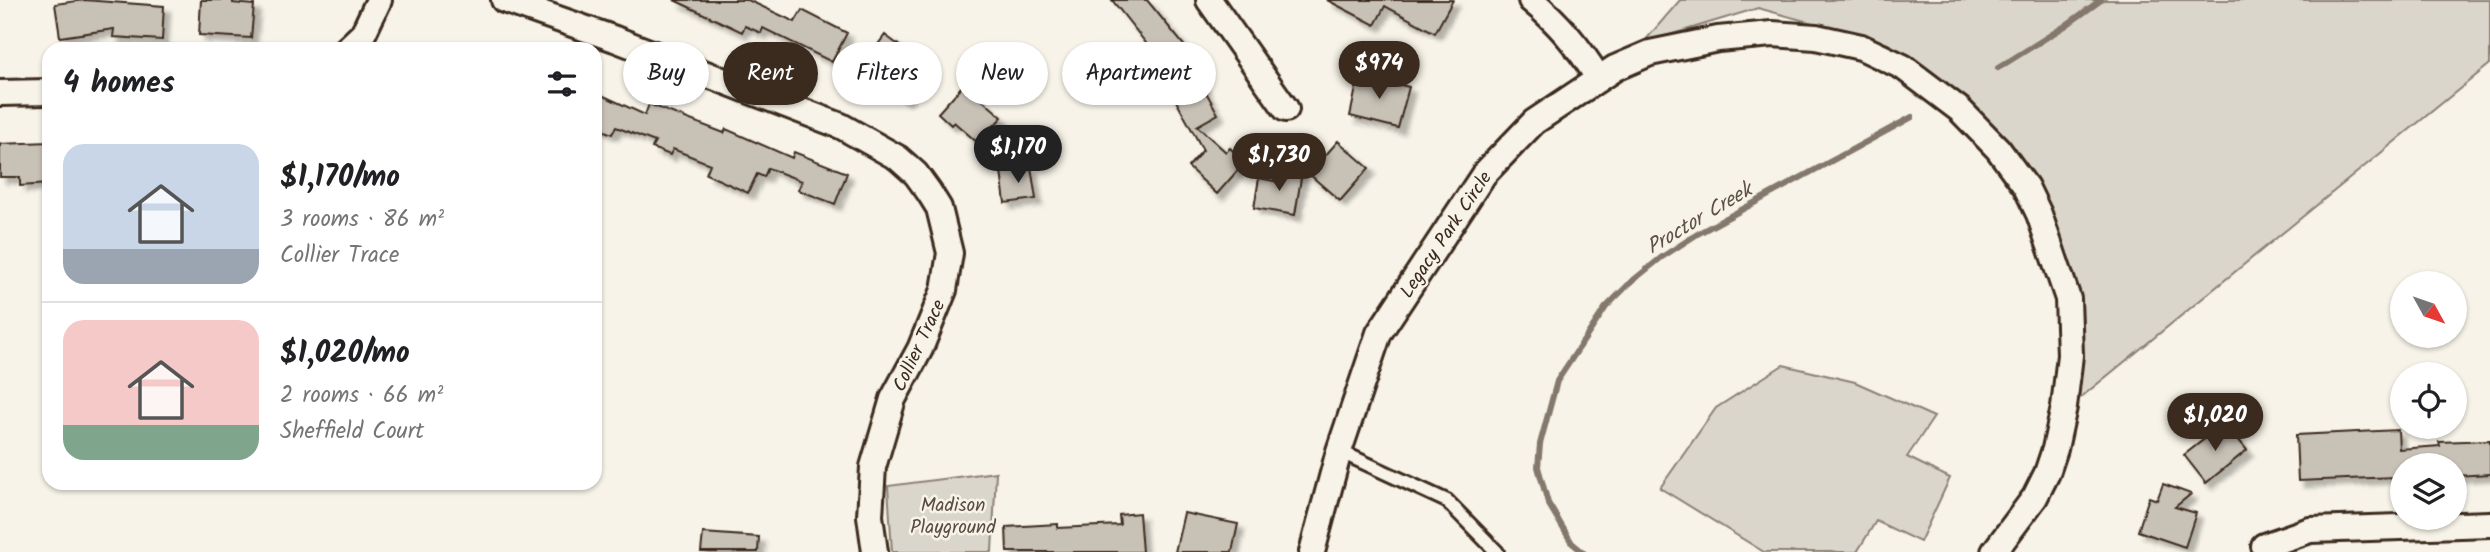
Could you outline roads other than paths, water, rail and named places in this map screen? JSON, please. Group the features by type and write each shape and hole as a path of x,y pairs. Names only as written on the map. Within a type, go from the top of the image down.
{"street":[{"path":"354,42 363,34 379,0"},
{"name":"Collier Trace","path":"504,0 615,39 841,126 898,158 916,174 929,192 939,208 950,253 944,290 920,349 893,399 873,467 870,516 875,552"},
{"path":"1209,0 1286,109"},
{"path":"1531,0 1550,16 1584,55 1598,78"},
{"name":"Legacy Park Circle","path":"1312,552 1339,451 1378,333 1483,174 1534,122 1598,78 1650,53 1718,40 1772,34 1816,37 1861,47 1903,67 1960,110 1998,149 2026,187 2050,243 2068,299 2070,355 2064,407 2047,473 2035,497 1994,552"},
{"path":"0,93 42,92"},
{"path":"2264,546 2310,530 2490,524"}],"lane":[{"path":"1339,451 1447,500 1497,552"}],"waterway":[{"name":"Proctor Creek","path":"1998,68 2101,0"},
{"name":"Proctor Creek","path":"1583,552 1572,543 1548,503 1538,467 1540,444 1557,381 1606,307 1662,257 1699,233 1912,117"}],"park label":[{"name":"Madison Playground","path":"953,515"}]}
